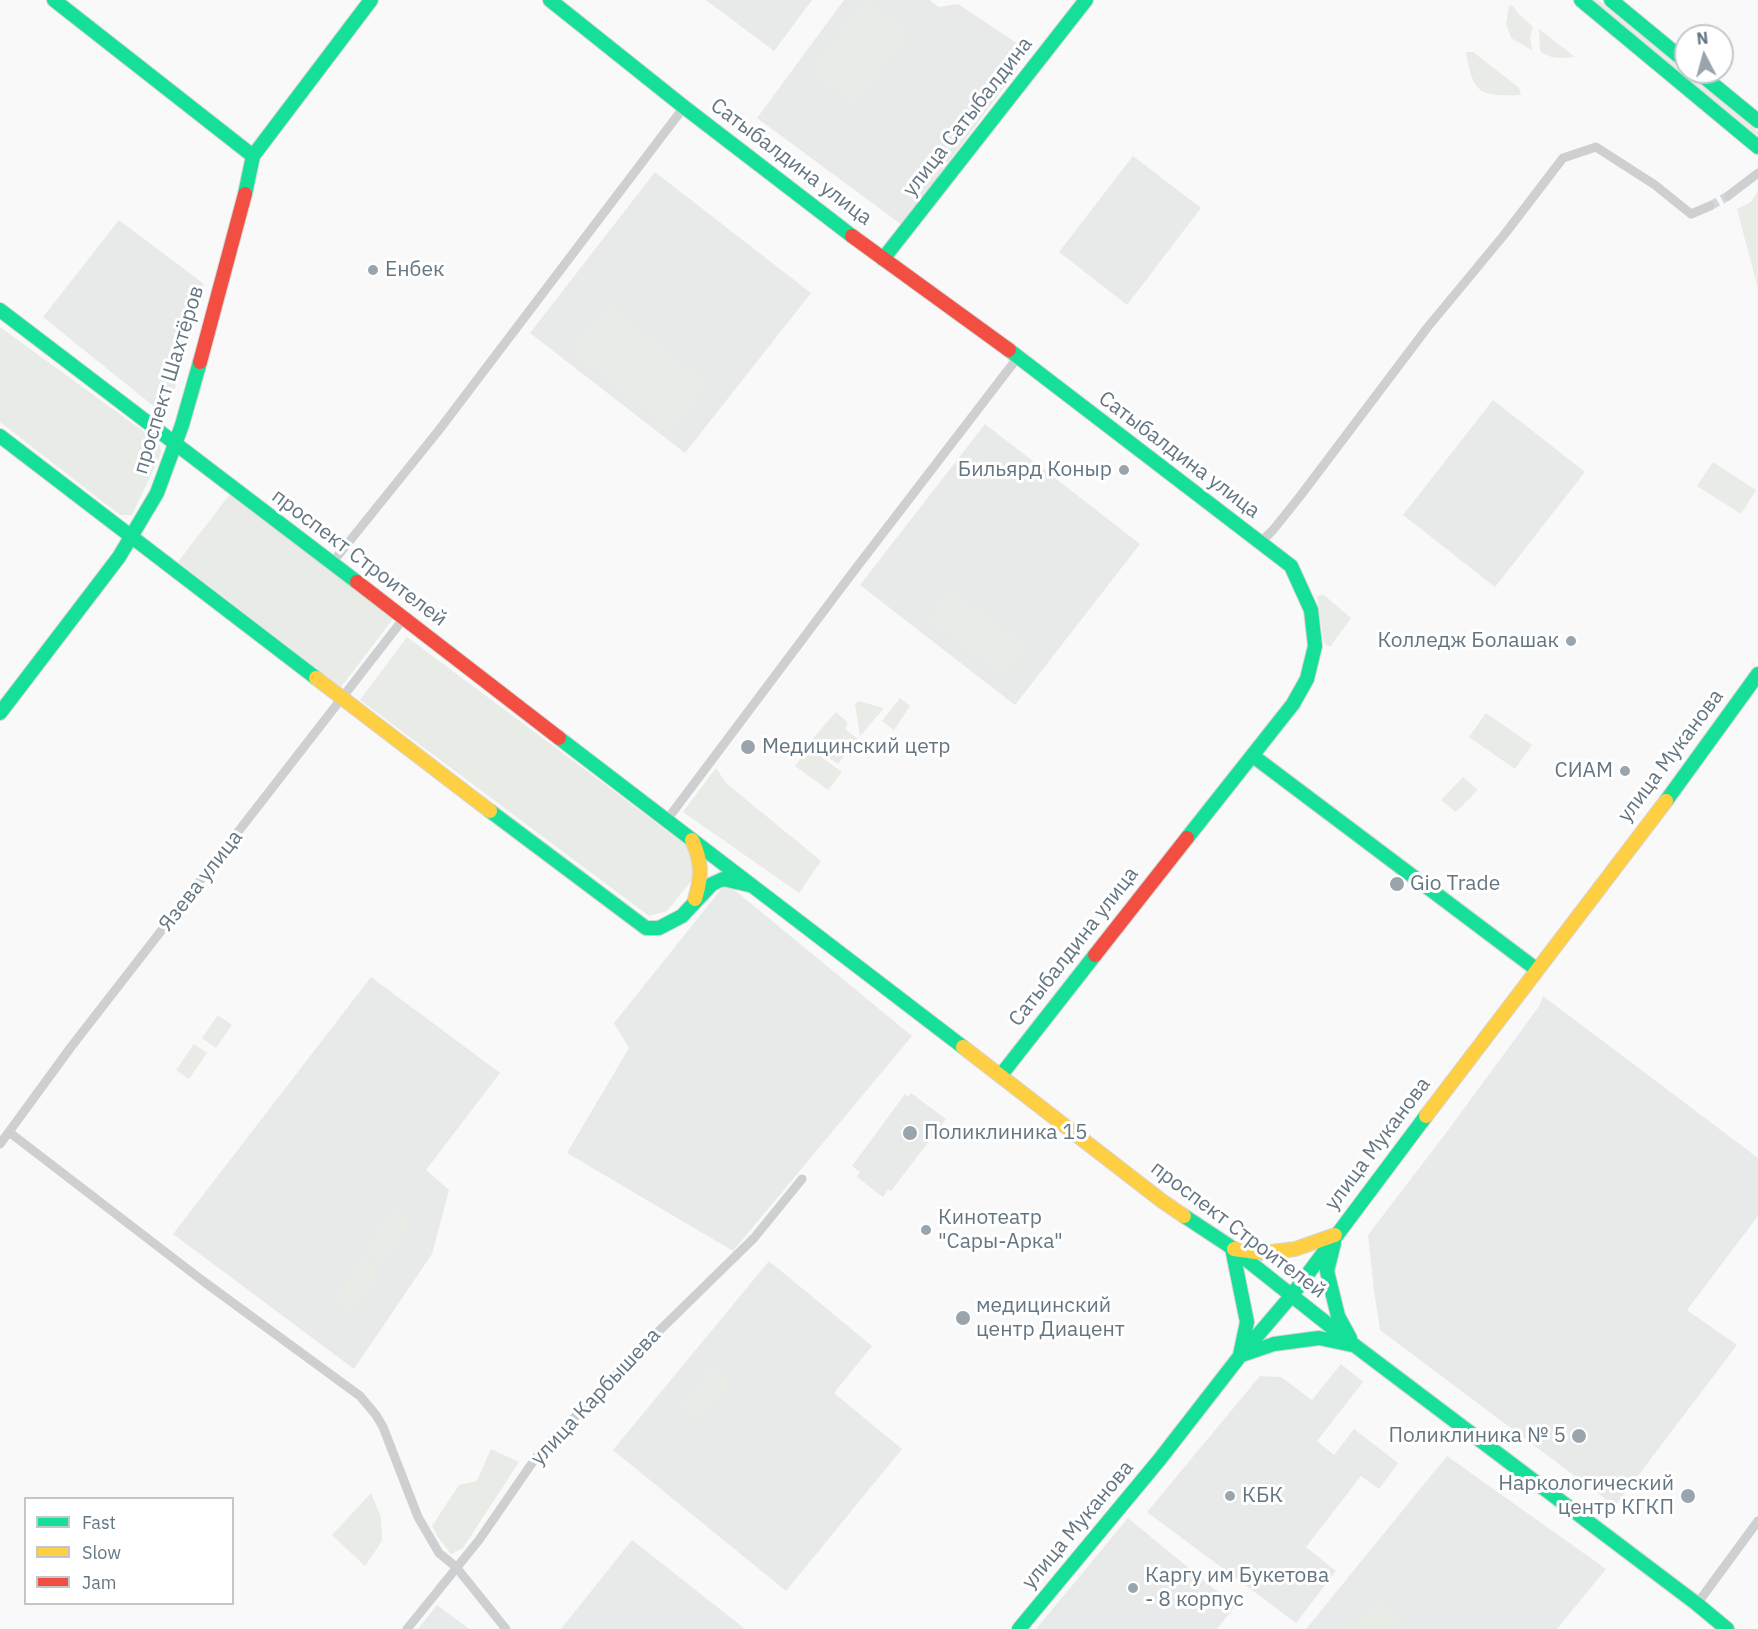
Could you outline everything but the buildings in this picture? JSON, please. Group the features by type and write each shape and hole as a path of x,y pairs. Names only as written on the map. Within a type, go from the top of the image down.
{"main road":[{"path":"54,0 253,156"},
{"name":"проспект Шахтёров","path":"0,713 119,557 157,493 175,444 204,349 238,224 253,156 371,0"},
{"name":"Сатыбалдина улица","path":"550,0 684,107 883,259 1018,357 1131,446 1291,566 1311,610 1315,646 1307,680 1293,704 1001,1075"},
{"name":"улица Сатыбалдина","path":"883,259 1086,0"},
{"path":"1581,0 1758,147"},
{"path":"1611,0 1674,52"},
{"path":"1713,84 1758,121"},
{"name":"проспект Строителей","path":"0,310 666,821 756,887 1162,1201 1232,1248 1354,1345 1727,1629"},
{"name":"проспект Строителей","path":"0,436 342,699 646,928 659,928 682,916 712,884 723,879 756,887"},
{"name":"улица Муканова","path":"1019,1629 1292,1295 1536,969 1691,768 1758,675"},
{"path":"1253,756 1536,969"},
{"path":"692,839 703,871 693,904"},
{"path":"1240,1356 1247,1322 1232,1248 1263,1253 1295,1249 1336,1234"},
{"path":"1336,1234 1327,1271 1338,1316 1354,1345"},
{"path":"1240,1356 1274,1344 1319,1338 1354,1345"}],"street":[{"path":"332,563 439,430 684,107"},
{"path":"1260,543 1294,504 1427,328 1504,235 1563,158 1596,147 1655,185 1691,214 1710,206"},
{"path":"1728,196 1758,173"},
{"path":"666,821 1018,357"},
{"name":"Язева улица","path":"0,1144 71,1047 404,618"},
{"path":"9,1132 203,1281 360,1396 376,1414 383,1427 418,1516 439,1553 456,1567 506,1629"},
{"name":"улица Карбышева","path":"407,1629 479,1540 537,1456 658,1330 754,1238 802,1179"},
{"path":"1697,1604 1758,1521"}],"shaded area":[{"path":"706,0 812,0 774,51"},
{"path":"844,0 929,0 939,7 958,4 1030,52 902,225 757,118"},
{"path":"866,0 909,32 854,104 811,72"},
{"path":"1592,0 1598,0 1674,62 1674,67"},
{"path":"1509,5 1513,6 1533,27 1530,37 1532,50 1511,38 1506,24"},
{"path":"1539,29 1575,57 1553,57 1540,51"},
{"path":"1466,52 1473,52 1513,83 1519,88 1521,95 1496,95 1481,90 1472,77"},
{"path":"1695,84 1701,84 1758,131 1758,136"},
{"path":"1133,156 1201,208 1127,305 1059,252"},
{"path":"655,172 811,293 685,453 530,333"},
{"path":"1758,191 1758,289 1737,209 1751,202"},
{"path":"119,220 204,284 167,417 43,317"},
{"path":"608,305 707,385 671,430 572,350"},
{"path":"0,327 160,445 161,454 132,515 120,515 0,422"},
{"path":"1493,400 1585,472 1495,587 1403,515"},
{"path":"985,424 1140,544 1015,705 860,585"},
{"path":"1713,462 1756,490 1741,514 1697,486"},
{"path":"230,494 393,619 341,687 178,562"},
{"path":"951,590 1027,646 1004,676 929,620"},
{"path":"1324,595 1351,618 1330,647 1324,643 1317,596"},
{"path":"407,637 686,845 696,860 696,875 667,911 649,916 360,700"},
{"path":"900,698 910,706 894,730 882,721"},
{"path":"858,701 884,708 860,736 855,704"},
{"path":"836,712 847,722 846,730 858,739 838,764 808,744"},
{"path":"1486,713 1532,745 1515,769 1469,737"},
{"path":"809,748 842,772 828,790 795,766"},
{"path":"716,768 726,783 821,861 799,893 683,812"},
{"path":"1463,777 1478,790 1456,812 1441,800"},
{"path":"726,883 912,1036 733,1251 567,1153 629,1048 614,1023"},
{"path":"371,977 500,1073 426,1170 449,1190 432,1254 354,1369 173,1234"},
{"path":"1543,996 1758,1158 1758,1216 1687,1310 1737,1345 1615,1506 1380,1330 1374,1290 1368,1235 1540,1005"},
{"path":"218,1015 232,1025 216,1048 202,1038"},
{"path":"194,1044 207,1053 189,1079 176,1070"},
{"path":"911,1093 946,1119 891,1191 888,1189 883,1197 857,1177 860,1172 852,1166 905,1094 908,1097"},
{"path":"393,1209 412,1222 384,1262 365,1249"},
{"path":"367,1259 374,1263 377,1275 353,1310 336,1301 348,1277"},
{"path":"769,1261 872,1346 834,1393 902,1449 786,1591 613,1450"},
{"path":"1341,1364 1363,1382 1317,1441 1334,1455 1354,1429 1398,1463 1379,1489 1361,1476 1306,1547 1336,1571 1296,1623 1147,1512 1260,1376 1281,1377 1312,1400"},
{"path":"711,1368 730,1383 699,1421 681,1406"},
{"path":"491,1449 519,1462 463,1548 451,1554 432,1526 459,1485 477,1481"},
{"path":"1447,1456 1606,1569 1557,1629 1306,1629"},
{"path":"371,1493 381,1517 382,1541 365,1566 332,1535"},
{"path":"1128,1518 1235,1606 1217,1629 1036,1629"},
{"path":"632,1540 744,1628 561,1629"},
{"path":"1376,1601 1398,1619 1391,1629 1355,1629"},
{"path":"437,1605 469,1629 418,1629"}],"tunnel":[{"path":"1710,206 1728,196"}],"traffic: fast":[{"path":"54,0 253,156"},
{"path":"245,194 253,156 371,0"},
{"path":"550,0 684,107 852,236"},
{"path":"883,259 1086,0"},
{"path":"1581,0 1758,147"},
{"path":"1611,0 1674,52"},
{"path":"1713,84 1758,121"},
{"path":"0,310 357,582"},
{"path":"1009,350 1291,566 1311,610 1315,646 1307,679 1293,704 1187,838"},
{"path":"0,713 119,557 157,493 182,425 200,362"},
{"path":"0,436 316,678"},
{"path":"1666,801 1758,674"},
{"path":"559,738 963,1047"},
{"path":"1253,756 1536,969"},
{"path":"490,811 646,928 659,928 682,916 712,884 723,879 749,885"},
{"path":"1001,1075 1095,955"},
{"path":"1019,1629 1292,1295 1426,1116"},
{"path":"1184,1216 1228,1245 1354,1345 1727,1629"},
{"path":"1334,1243 1327,1271 1338,1316 1350,1338"},
{"path":"1232,1248 1247,1322 1240,1355"},
{"path":"1242,1355 1274,1344 1319,1338 1352,1345"}],"traffic: slow":[{"path":"316,678 490,811"},
{"path":"1426,1116 1666,801"},
{"path":"692,840 700,869 695,899"},
{"path":"963,1047 1184,1216"},
{"path":"1234,1249 1263,1253 1295,1249 1335,1235"}],"traffic: jam":[{"path":"200,362 245,194"},
{"path":"852,236 1009,350"},
{"path":"357,582 559,738"},
{"path":"1095,955 1187,838"}],"place":[{"name":"Енбек","path":"373,270"},
{"name":"Бильярд Коныр","path":"1124,470"},
{"name":"Колледж Болашак","path":"1571,641"},
{"name":"Медицинский цетр","path":"748,747"},
{"name":"СИАМ","path":"1625,771"},
{"name":"Gio Trade","path":"1397,884"},
{"name":"Поликлиника 15","path":"910,1133"},
{"name":"Кинотеатр \"Сары-Арка\"","path":"926,1230"},
{"name":"медицинский центр Диацент","path":"963,1318"},
{"name":"Поликлиника № 5","path":"1579,1436"},
{"name":"КБК","path":"1230,1496"},
{"name":"Наркологический центр КГКП","path":"1688,1496"},
{"name":"Каргу им Букетова - 8 корпус","path":"1133,1588"}]}
